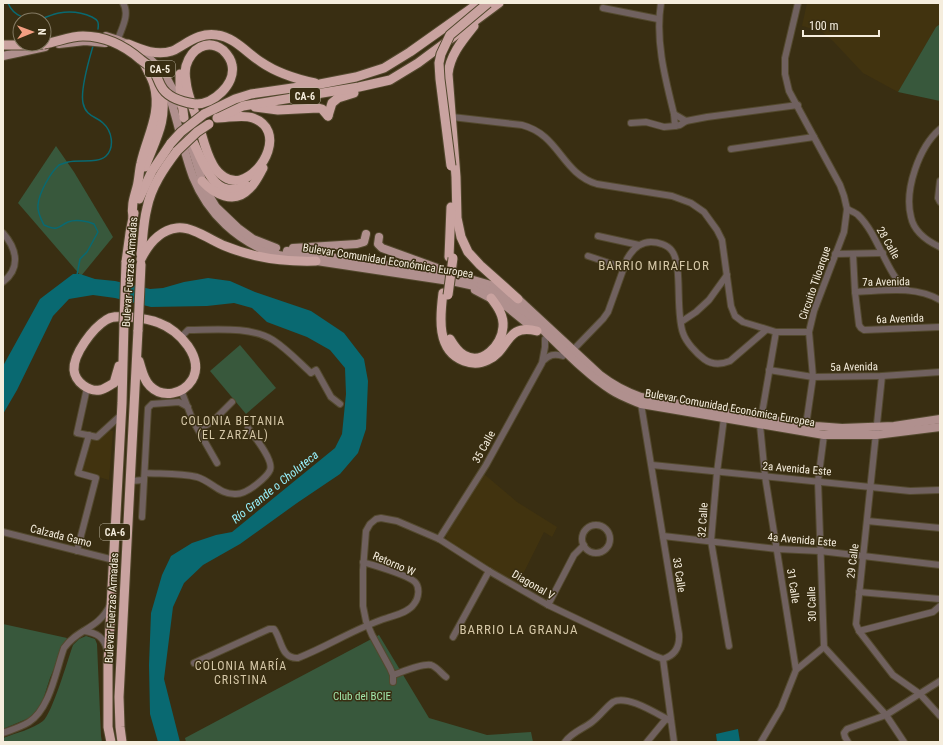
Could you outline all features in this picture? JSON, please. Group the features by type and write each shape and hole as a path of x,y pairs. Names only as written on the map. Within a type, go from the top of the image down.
{"highway":[{"name":"Bulevar Fuerzas Armadas","path":"110,742 108,727 108,662 121,415 126,262 133,217 140,194 157,162 171,143 181,132 204,114 242,96 356,77 384,68 410,52 479,3"},
{"path":"451,258 450,166 439,63 441,54 450,35 488,3"},
{"name":"Bulevar Fuerzas Armadas","path":"122,742 119,697 141,261 147,206 156,182 167,164 177,152 197,132 219,117 243,106 359,87 390,80 418,63 499,3"},
{"path":"482,16 458,45 448,66 448,88 452,117 456,195 455,237 446,294 445,325 448,337 463,355 470,358 481,357 492,351 500,340 503,327 498,307 491,298"},
{"path":"128,44 152,53 162,53 173,51 200,36 207,34 218,35 229,38 262,62 281,73 297,79 320,84"},
{"path":"52,41 82,36 94,37 121,45 134,53 153,69 162,88 164,111 162,123 134,193 132,203 133,217"},
{"path":"184,118 180,88 181,68 185,57 193,47 205,41 212,40 220,43 235,56 238,76 224,97 204,114"},
{"path":"162,88 171,96 182,102 195,104 204,103 218,95 226,87 232,77 232,62 227,53 212,44 205,45 192,54 186,66 185,72 189,95 202,135 213,165 219,172 226,178 240,180 255,171"},
{"path":"137,186 140,163 153,126 157,104 153,83 145,65"},
{"path":"243,106 278,110 318,108 322,109 328,116 332,103 338,98 350,94 369,91 378,83"},
{"path":"202,181 211,190 225,197 233,197 242,194 250,188 273,151 275,142 274,136 263,118 253,113 238,113 219,117"},
{"path":"187,130 213,181 223,190 231,191 240,189 249,182 255,171 268,154 270,146 268,131 264,125 252,118 219,117"},
{"path":"456,195 457,218 461,237 468,252 480,265 518,299"},
{"path":"141,261 145,250 152,241 169,230 177,228 184,228 225,246 253,255 281,260 316,261"},
{"path":"446,294 441,310 441,329 447,346 453,354 461,360 477,364 488,361 502,348 509,336 521,330 528,329 537,331"},
{"path":"124,324 119,368 114,383 101,390 87,388 76,376 74,369 76,358 83,344 106,319 116,316 144,318 161,323 181,337 194,358 195,368 192,379 176,393 165,394 156,391 150,386 144,377 137,354"},
{"path":"503,327 507,327 514,333"}],"main road":[{"name":"Bulevar Comunidad Económica Europea","path":"52,40 81,33 96,34 118,39 147,56 162,72 174,90 184,118 204,187 216,207 238,228 253,239 278,249 456,279 489,290 514,305 594,378 627,399 642,404 724,418 876,431 940,419"},
{"name":"Bulevar Comunidad Económica Europea","path":"3,56 60,44 85,41 117,47 133,56 145,65 165,89 171,101 193,176 199,191 212,212 234,233 260,248 276,254 316,261 491,284 518,299 600,375 614,385 641,397 824,435 940,427"},
{"path":"278,249 357,244 364,242 366,234"},
{"path":"379,237 378,244 382,248 456,279 518,315 563,356 577,362"}],"street":[{"path":"118,39 126,15 126,7 123,3"},
{"path":"661,3 658,19 658,34 675,126"},
{"name":"Circuito Tiloarque","path":"452,117 522,124 528,126 545,136 572,170 586,181 672,196 691,203 704,212 717,230 722,240 728,275 731,306 739,321 776,332 809,332 814,311 844,232 847,210 840,185 789,91 785,74 785,58 798,3"},
{"path":"603,8 658,19"},
{"path":"631,123 646,122 664,127 675,126 686,121 734,113 798,106"},
{"path":"674,114 686,121"},
{"path":"940,129 921,154 917,165 910,199 911,218 917,230 928,241 940,247"},
{"path":"731,149 814,137"},
{"path":"940,181 938,198 940,202"},
{"name":"28 Calle","path":"847,210 858,214 875,238 901,285 907,290"},
{"path":"3,233 16,258 13,272 3,282"},
{"path":"598,236 639,245"},
{"path":"573,350 603,320 608,312 624,268 632,251 639,245 647,242 655,242 664,245 673,251 677,266 680,322 686,339 700,356 710,362 720,364 730,361 766,330"},
{"path":"835,254 883,253"},
{"path":"853,254 855,292"},
{"path":"588,256 624,268"},
{"path":"680,322 705,305 728,275"},
{"name":"7a Avenida","path":"855,292 907,290 925,294 940,300"},
{"name":"6a Avenida","path":"855,292 859,325 864,330 940,327"},
{"path":"181,337 188,330 231,330 260,334 273,340 296,358 311,373 316,370 331,397 340,404"},
{"name":"31 Calle","path":"776,332 761,422 765,476 796,670"},
{"path":"806,425 813,377 809,332"},
{"name":"35 Calle","path":"440,539 486,465 542,363 545,339"},
{"path":"542,363 550,355 557,354 563,356"},
{"name":"5a Avenida","path":"769,370 813,377 882,376 940,372"},
{"name":"29 Calle","path":"859,631 856,624 882,376"},
{"path":"87,388 77,433 97,437 121,415"},
{"path":"181,390 199,430 217,463"},
{"path":"142,517 148,408 150,405 179,402 188,407"},
{"path":"199,430 214,420 232,402"},
{"name":"33 Calle","path":"642,404 679,639 674,653 663,659"},
{"name":"32 Calle","path":"724,418 717,472 711,541 729,646"},
{"path":"131,481 145,477 198,477 217,489 227,493 237,495 247,491 263,479 269,472 271,465 265,452 248,428"},
{"path":"77,551 96,478 78,473 89,435"},
{"name":"30 Calle","path":"824,435 818,481 824,647"},
{"name":"2a Avenida Este","path":"652,465 910,491 940,490"},
{"name":"Diagonal V","path":"364,562 366,531 370,524 376,519 381,518 397,521 440,539 489,571 548,605 663,659"},
{"path":"868,521 940,528"},
{"path":"592,526 601,526 608,532 610,540 603,551 590,551 584,545 584,532 592,526"},
{"name":"Calzada Gamo","path":"3,532 114,560"},
{"name":"4a Avenida Este","path":"663,536 777,549 820,551 940,565"},
{"path":"548,605 574,555 584,545"},
{"path":"364,562 363,606 368,624 393,679 429,664 435,667 446,678"},
{"name":"Retorno W","path":"194,663 269,629 274,629 288,656 298,658 368,624 394,616 407,610 414,604 418,594 418,587 414,581 364,562"},
{"path":"453,637 489,571"},
{"path":"859,592 937,599 936,607 933,612"},
{"path":"3,733 29,722 40,713 46,703 64,648 73,638 101,619 111,602"},
{"path":"940,606 933,612 859,631 893,675 920,694 940,716"},
{"path":"84,631 98,634 102,638 107,649 108,662"},
{"path":"761,742 781,708 796,670 824,647 886,715 904,742"},
{"path":"663,659 668,720 674,742"},
{"path":"848,742 844,733 848,729 886,715 940,681"},
{"path":"565,742 572,734 600,716 613,702 620,700 630,701 668,720"},
{"path":"648,742 668,720"}],"shaded area":[{"path":"807,3 940,3 940,24 936,27 898,92 863,73 833,41 821,31 802,26"},
{"path":"105,430 113,431 109,480 81,472 91,437"},
{"path":"484,474 517,502 557,527 552,537 544,532 518,584 471,557 449,542 446,538 447,531"}],"green space":[{"path":"940,24 940,101 898,92 936,27"},
{"path":"56,146 74,172 113,237 81,276 18,203"},
{"path":"240,345 276,388 246,414 210,371"},
{"path":"3,624 67,638 50,678 42,703 35,713 29,718 3,729"},
{"name":"Club del BCIE","path":"379,635 429,718 487,735 531,732 533,742 186,742 185,738"},
{"path":"86,636 95,639 97,644 102,742 3,742 3,738 39,724 47,716 55,698 73,645 79,639"}],"water":[{"path":"73,274 80,274 95,279 115,281 150,289 163,288 184,282 208,278 230,281 255,292 311,311 344,333 364,359 368,381 366,429 358,453 340,474 240,544 203,565 184,583 173,607 164,679 180,742 158,742 150,714 149,665 151,613 162,575 171,556 192,543 216,535 232,532 335,448 342,434 346,394 345,368 330,350 307,337 267,322 252,308 234,303 207,306 151,307 115,298 93,295 69,299 53,316 17,390 3,414 3,366 40,299"},
{"path":"738,729 740,742 717,742 716,734"}],"waterway":[{"path":"8,3 10,8 17,14 31,19 41,19 63,12 76,12 84,14 97,20 98,29"},
{"path":"77,275 80,259 87,252 98,232 94,224 85,221 74,221 68,222 57,228 49,227 44,225 39,213 38,205 40,195 52,173 59,165 72,161 98,160 106,156 111,148 109,130 103,123 86,111 83,103 82,97 84,83 93,46"}],"district":[{"name":"BARRIO MIRAFLOR","path":"654,265"},
{"name":"COLONIA BETANIA (EL ZARZAL)","path":"233,428"},
{"name":"BARRIO LA GRANJA","path":"519,629"},
{"name":"COLONIA MARÍA CRISTINA","path":"241,673"}],"water label":[{"name":"Río Grande o Choluteca","path":"275,487"}]}
